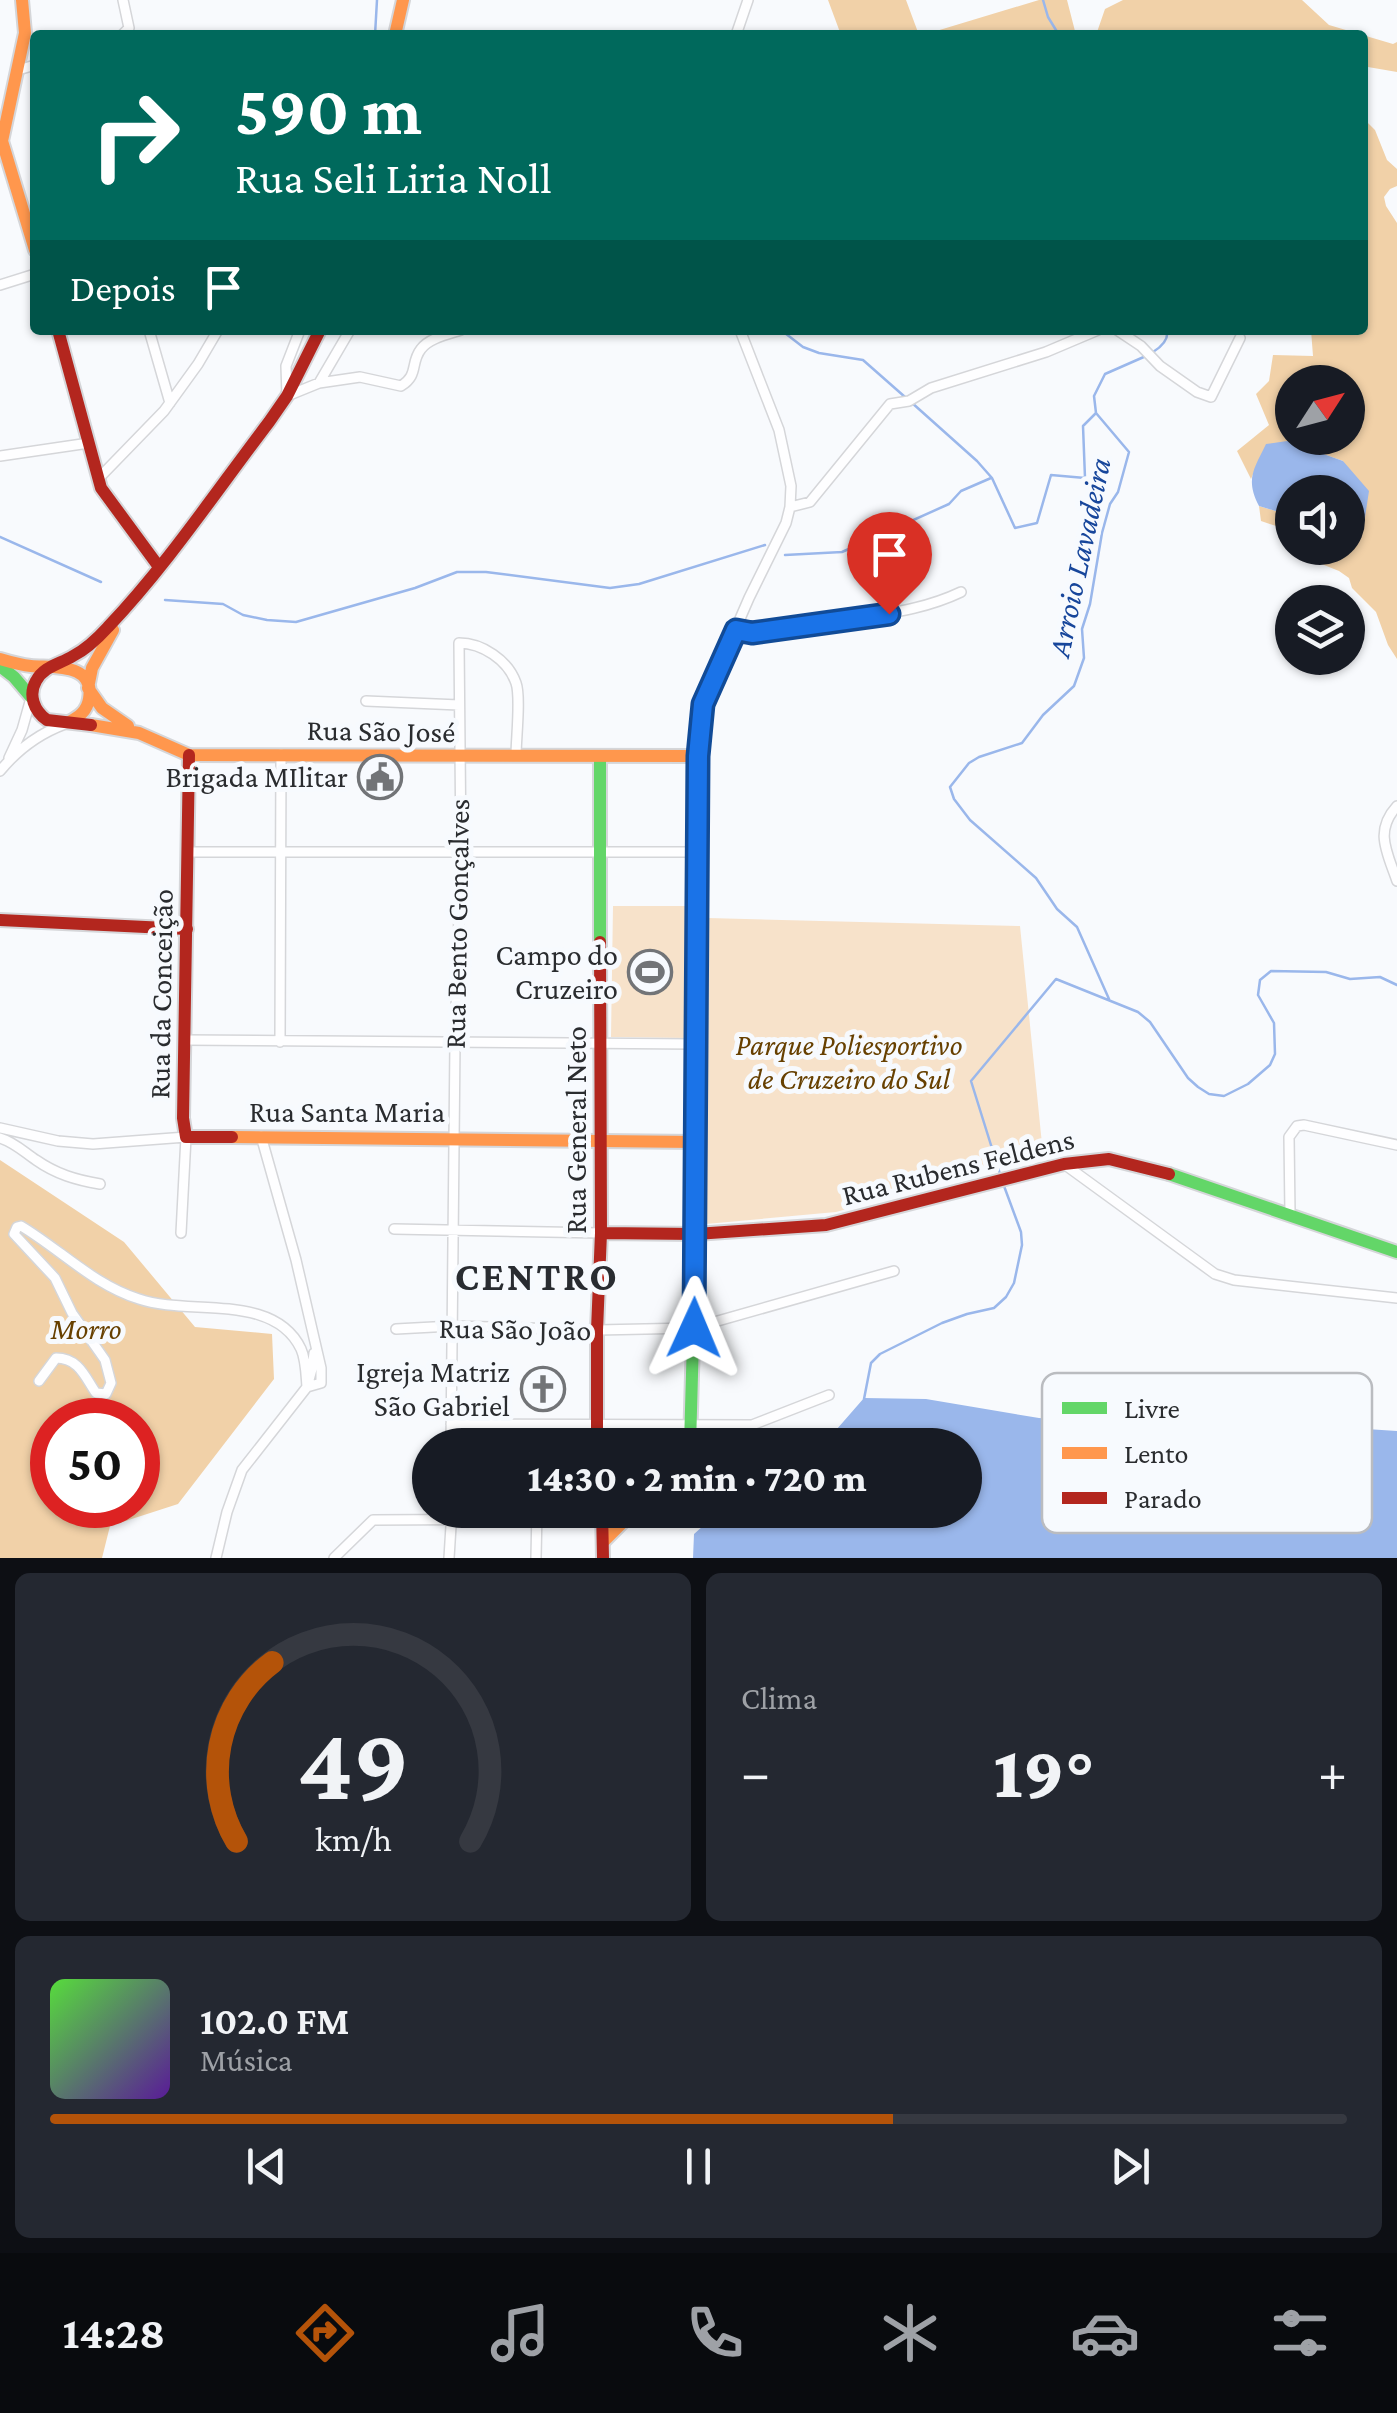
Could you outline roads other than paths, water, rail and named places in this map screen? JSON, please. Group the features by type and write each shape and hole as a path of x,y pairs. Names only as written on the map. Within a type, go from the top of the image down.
{"main road":[{"path":"22,0 25,33 2,141 30,233"},
{"path":"396,30 403,0"},
{"path":"0,76 18,70"},
{"path":"59,335 100,488 159,567"},
{"path":"130,604 96,640 44,670 36,679 32,697 41,716 54,723 69,722 84,712 99,652 130,604 286,396 317,335"},
{"path":"0,663 56,665 76,670 110,716 139,732"},
{"path":"0,663 32,697"},
{"name":"Rua São José","path":"69,722 139,732 189,755 698,756"},
{"name":"Rua da Conceição","path":"186,1137 189,755"},
{"name":"Rua General Neto","path":"596,1426 601,1234 600,756"},
{"path":"692,1428 698,756"},
{"path":"0,920 187,929"},
{"name":"Rua Santa Maria","path":"186,1137 695,1142"},
{"name":"Rua Rubens Feldens","path":"601,1234 696,1234 837,1223 1064,1164 1109,1159 1153,1168 1397,1252"},
{"path":"603,1528 603,1558"},
{"path":"604,1541 617,1528"}],"street":[{"path":"122,0 125,30"},
{"path":"738,30 748,0"},
{"path":"18,70 30,66"},
{"path":"0,285 30,276"},
{"path":"150,335 170,403"},
{"path":"98,480 170,403 215,335"},
{"path":"298,335 286,366 286,396 319,384 360,377 400,386 411,378 425,344 448,335"},
{"path":"319,384 347,335"},
{"path":"698,756 703,704 790,507 791,486 779,430 742,335"},
{"path":"790,507 810,502 890,404 1086,335"},
{"path":"1124,335 1160,366 1211,397 1240,338"},
{"path":"0,456 89,443"},
{"path":"736,630 784,630 913,611 961,592"},
{"name":"Rua Bento Gonçalves","path":"451,1428 454,1042 461,851 460,643 474,643 488,652 507,668 517,684 516,756"},
{"path":"8,761 32,697"},
{"path":"366,702 459,705"},
{"path":"0,771 44,732 69,722"},
{"path":"280,1042 282,754"},
{"path":"1397,806 1383,826 1397,881"},
{"path":"188,852 697,852"},
{"path":"184,1040 695,1044"},
{"path":"1290,1214 1289,1137 1297,1126 1397,1145"},
{"name":"Rua Santa Maria","path":"0,1128 93,1144 186,1137"},
{"path":"260,1136 296,1260 318,1356 322,1380 307,1387"},
{"name":"Rua da Conceição","path":"181,1233 186,1137"},
{"path":"0,1138 10,1140 62,1174 100,1184"},
{"path":"1064,1164 1215,1274 1234,1280 1397,1298"},
{"path":"39,1381 56,1358 62,1358 78,1365 96,1394 106,1394 111,1384 105,1360 72,1313 55,1278 14,1234 21,1226 94,1278 139,1300 266,1316 290,1333 304,1357 307,1387 242,1470 216,1558"},
{"path":"394,1228 601,1234"},
{"name":"Rua São João","path":"396,1329 694,1328 894,1271"},
{"path":"451,1424 752,1425 828,1395"},
{"path":"334,1558 373,1520 412,1518"},
{"path":"450,1558 451,1528"},
{"path":"536,1558 537,1528"}],"water":[{"path":"1275,443 1275,455 1326,455 1343,461 1355,475 1275,475 1275,511 1259,506 1252,481 1266,444"},
{"path":"864,1398 926,1399 1042,1418 1042,1533 1372,1533 1372,1429 1397,1431 1397,1558 693,1558 694,1534 701,1528 982,1528 982,1428 838,1428"}],"waterway":[{"path":"375,30 377,0"},
{"path":"1043,0 1056,30"},
{"path":"787,335 819,353 863,360 905,397"},
{"path":"1153,352 1167,335"},
{"path":"1096,413 1094,396 1105,374 1146,356"},
{"name":"Arroio Lavadeira","path":"911,402 992,478 1015,528 1037,523 1051,475 1085,478 1083,426 1096,413 1129,452 1102,533 1082,629 1084,658 1074,686 1043,715 1022,743 969,763 950,787 970,820 1036,878 1057,909 1077,927 1109,999"},
{"name":"Arroio Lavadeira","path":"785,555 842,552 949,504 961,491 991,478"},
{"name":"Arroio Lavadeira","path":"0,537 101,582"},
{"name":"Arroio Lavadeira","path":"165,600 223,604 243,615 296,622 457,572 486,572 610,588 639,584 765,545"},
{"path":"1000,1174 971,1081 1056,979 1138,1012 1150,1022 1188,1078 1209,1094 1224,1096 1248,1084 1270,1065 1275,1054 1274,1023 1258,995 1260,980 1271,971 1326,972 1350,979 1380,977 1397,985"},
{"path":"864,1399 871,1363 880,1354 942,1323 994,1308 1006,1297 1014,1283 1022,1245 1004,1186"}],"place":[{"name":"Brigada MIlitar","path":"380,777"},
{"name":"Campo do Cruzeiro","path":"650,972"},
{"name":"Igreja Matriz São Gabriel","path":"543,1389"}],"district":[{"name":"CENTRO","path":"537,1276"}],"park label":[{"name":"Parque Poliesportivo de Cruzeiro do Sul","path":"849,1062"},
{"name":"Morro","path":"86,1329"}]}
